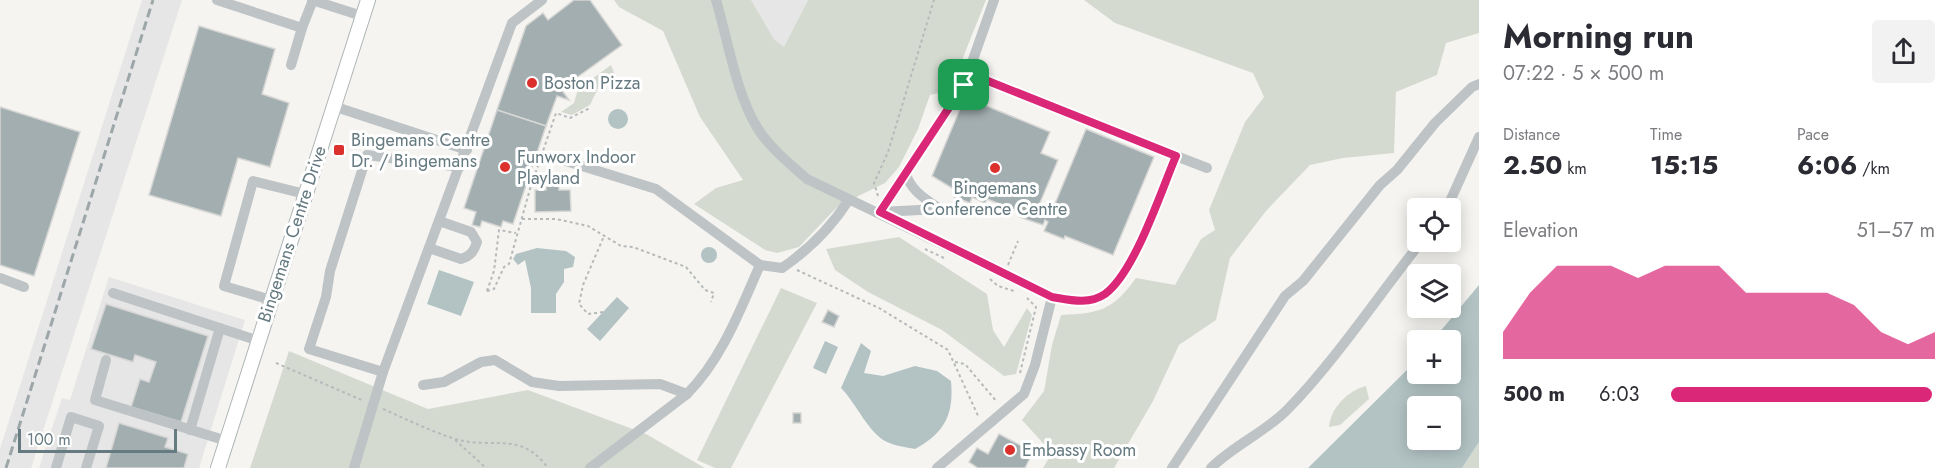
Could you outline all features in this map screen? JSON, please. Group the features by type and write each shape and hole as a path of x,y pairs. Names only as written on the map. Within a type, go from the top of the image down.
{"main road":[{"name":"Bingemans Centre Drive","path":"218,468 368,0"}],"lane":[{"path":"217,0 302,28"},
{"path":"291,65 313,0 362,16"},
{"path":"354,468 383,372 467,150 512,23 542,0"},
{"path":"716,0 745,102 758,129 781,157 807,179 849,201 880,212 1052,297 1082,302 1105,294 1131,262 1176,156"},
{"path":"880,212 964,85 994,0"},
{"path":"968,73 1207,168"},
{"path":"1172,468 1285,296 1303,280 1435,123 1472,87 1479,84"},
{"path":"333,106 467,150"},
{"path":"1451,198 1479,136"},
{"path":"383,372 309,349 326,297 330,271 367,155 460,167"},
{"path":"553,157 656,189 760,265 782,268 828,230 849,201"},
{"path":"880,212 940,209 917,193 909,184 905,172"},
{"path":"271,300 224,286 253,181 305,194"},
{"path":"429,248 461,259 472,254 475,248 477,242 471,232 439,221"},
{"path":"1210,468 1233,448 1270,426 1303,393 1413,252"},
{"path":"590,468 687,394 700,381 721,349 760,265"},
{"path":"0,278 24,287"},
{"path":"113,293 258,341"},
{"path":"937,468 1016,402 1028,387 1052,297"},
{"path":"190,430 220,328"},
{"path":"106,360 94,400 227,441"},
{"path":"423,385 444,382 481,362 495,360 532,382 559,386 660,384 687,394"},
{"path":"56,468 71,417 99,426 86,468"}],"path":[{"path":"880,212 874,183 888,152 934,0"},
{"path":"518,234 499,230 494,271 487,291 494,290 504,267 508,264 518,234 556,113 570,118 590,108"},
{"path":"522,219 556,219 588,226 621,246 633,247 686,267 705,290 714,293 711,302"},
{"path":"603,312 588,314 579,304 583,285 604,236"},
{"path":"1008,266 1018,241"},
{"path":"923,248 949,260"},
{"path":"786,265 879,308 948,350 984,427"},
{"path":"987,277 1000,287 1031,300 1036,307 1019,376"},
{"path":"955,362 965,364 991,393 1002,412"},
{"path":"486,468 453,439 482,443 511,442 526,446 548,468"}],"shaded area":[{"path":"142,0 182,0 31,468 0,468 0,449"},
{"path":"614,0 751,0 774,39 784,47 808,0 986,0 956,75 944,92 930,95 918,129 899,167 885,183 838,206 799,247 777,253 765,250 694,204 716,188 743,180 700,117 663,31 619,7"},
{"path":"751,0 808,0 784,48 774,39"},
{"path":"1084,0 1479,0 1479,33 1446,43 1437,75 1396,92 1394,153 1343,158 1310,165 1266,211 1230,258 1216,320 1179,345 1153,401 1114,468 1043,468 1052,453 1022,420 1044,391 1052,345 1061,315 1086,313 1104,308 1120,297 1136,278 1175,285 1201,239 1215,230 1209,210 1245,122 1264,97 1253,73 1115,23"},
{"path":"611,65 615,75 606,84 599,86 590,105 572,115 561,112 574,103 578,89"},
{"path":"618,109 625,112 628,119 625,126 618,129 611,126 608,119 611,112"},
{"path":"899,237 987,294 993,330 1004,347 1027,308 1032,315 1016,374 1004,376 942,330 868,292 835,270 826,249"},
{"path":"709,247 717,255 709,263 701,255"},
{"path":"537,248 566,251 575,257 573,267 564,269 564,282 556,294 556,313 531,313 531,288 525,260 518,265 513,259 516,254"},
{"path":"439,270 474,282 461,316 427,304"},
{"path":"109,277 245,320 199,468 39,468 62,398 70,400"},
{"path":"1479,285 1479,442 1462,468 1308,468 1407,370 1407,384 1461,384 1461,330 1441,330 1451,318 1461,318 1461,307"},
{"path":"781,288 817,303 731,468 715,468 697,460"},
{"path":"617,297 629,308 600,341 587,329"},
{"path":"825,341 838,347 826,374 813,368"},
{"path":"861,343 871,351 864,373 883,376 915,366 937,371 951,381 951,403 945,421 934,436 915,449 893,444 880,438 841,388"},
{"path":"289,351 428,409 528,390 646,434 705,468 250,468"},
{"path":"1366,386 1369,399 1340,425 1329,427 1336,407 1341,401 1359,388"},
{"path":"1479,442 1479,468 1462,468"}],"building":[{"path":"574,0 590,0 622,45 561,89 569,100 557,96 546,126 497,110 526,26 543,13 548,20"},
{"path":"199,26 275,49 262,94 289,103 270,167 238,158 221,216 149,195"},
{"name":"Bingemans Conference Centre","path":"965,97 1050,132 1041,153 1058,160 1039,205 1052,211 1086,129 1154,157 1113,255 1065,236 1064,239 1044,231 1048,222 1045,220 1043,225 1028,220 1020,217 1022,213 987,199 985,203 972,197 970,203 954,197 957,191 932,176"},
{"path":"0,107 80,132 34,276 0,265"},
{"name":"Funworx Indoor Playland","path":"497,110 546,126 513,224 503,221 501,227 482,221 480,227 472,225 476,212 464,208"},
{"path":"546,185 559,185 559,190 570,190 571,211 535,212 535,190 546,190"},
{"path":"106,304 208,336 181,422 131,407 140,379 149,382 156,362 135,355 133,362 91,349"},
{"path":"828,310 839,316 834,327 822,322"},
{"path":"793,413 801,413 801,423 793,423"},
{"path":"119,423 168,438 165,447 188,454 184,468 106,468"},
{"name":"Embassy Room","path":"999,434 1033,452 1025,468 978,468 969,462 977,448 988,454"}],"railway":[{"path":"6,468 153,0"}],"place":[{"name":"Boston Pizza","path":"532,83"},
{"name":"Bingemans Centre Dr. / Bingemans","path":"339,150"},
{"name":"Funworx Indoor Playland","path":"505,167"},
{"name":"Bingemans Conference Centre","path":"995,168"},
{"name":"Embassy Room","path":"1010,450"}],"route":[{"path":"968,73 1176,156 1131,262 1105,294 1082,302 1052,297 880,212 964,85 968,73"}]}
